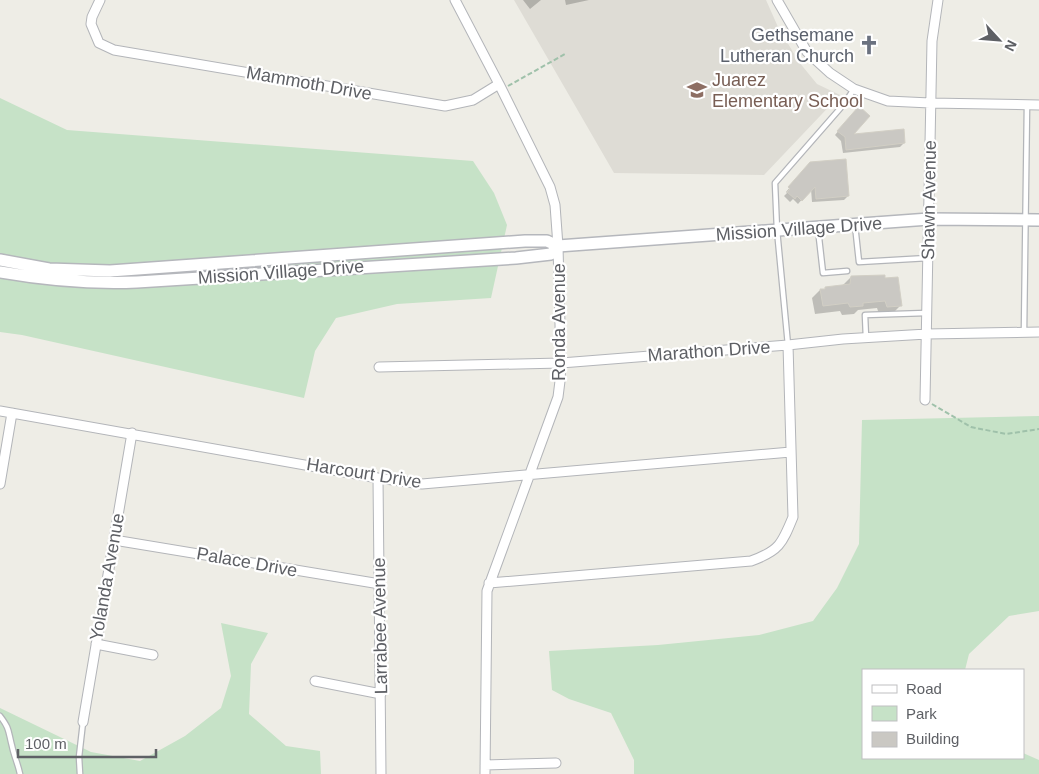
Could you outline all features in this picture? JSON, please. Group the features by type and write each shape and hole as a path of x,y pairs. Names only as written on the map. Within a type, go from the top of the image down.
{"main road":[{"name":"Mission Village Drive","path":"0,260 49,268 110,272 525,242 547,241 558,246 929,219 1039,220"},
{"name":"Mission Village Drive","path":"0,272 77,282 137,282 516,258 551,254 558,246"}],"street":[{"name":"Mammoth Drive","path":"100,0 92,17 91,24 99,43 114,50 445,106 473,100 501,87"},
{"name":"Ronda Avenue","path":"455,0 501,87 550,187 555,205 558,246 561,363 558,397 487,591 485,769"},
{"path":"777,0 808,52 830,73 854,89 888,101 1039,104"},
{"name":"Shawn Avenue","path":"925,400 932,41 938,0"},
{"name":"Marathon Drive","path":"379,367 561,363 927,334 1039,332"},
{"path":"489,583 751,561 768,555 782,542 793,518 788,345"},
{"name":"Harcourt Drive","path":"0,411 378,478 422,484 791,452"},
{"path":"0,484 12,413"},
{"name":"Yolanda Avenue","path":"83,722 132,433"},
{"name":"Larrabee Avenue","path":"378,478 381,774"},
{"name":"Palace Drive","path":"114,540 380,584"},
{"path":"96,644 153,655"},
{"path":"315,681 381,694"},
{"path":"485,769 556,763"}],"lane":[{"path":"788,345 777,230 775,183 844,104 854,89"},
{"path":"1024,332 1027,104"},
{"path":"855,224 859,262 928,258"},
{"path":"818,227 823,273 847,271"},
{"path":"866,338 865,315 927,313"},
{"path":"0,716 9,727 20,774"},
{"path":"80,774 79,757 83,722"}],"path":[{"path":"501,87 565,54"},
{"path":"925,400 971,427 1006,434 1039,429"}],"shaded area":[{"name":"Juarez Elementary School","path":"514,0 766,0 778,27 799,62 817,84 840,95 764,175 614,173"}],"green space":[{"path":"0,98 67,130 473,161 494,193 507,225 491,298 397,304 336,318 315,351 304,398 22,335 0,332"},
{"path":"1039,416 1039,611 1009,616 969,654 965,669 862,669 862,759 1024,759 1024,753 1039,760 1039,774 634,774 634,760 611,713 569,699 552,690 549,651 658,645 759,635 813,621 837,588 859,544 862,420"},
{"path":"221,623 268,633 251,664 249,714 286,746 320,751 321,774 0,774 0,708 91,752 140,761 185,736 221,708 231,676"}],"building":[{"path":"859,106 870,116 854,134 904,129 905,143 846,150 845,137 837,131"},
{"path":"846,159 849,196 816,199 815,187 802,201 797,196 795,199 787,192 790,189 788,187 810,162"},
{"path":"885,275 885,278 898,277 902,306 887,307 885,301 863,303 863,306 850,307 848,303 823,306 820,289 850,284 851,276"}],"place":[{"name":"Gethsemane Lutheran Church","path":"869,45"},
{"name":"Juarez Elementary School","path":"697,90"}]}
